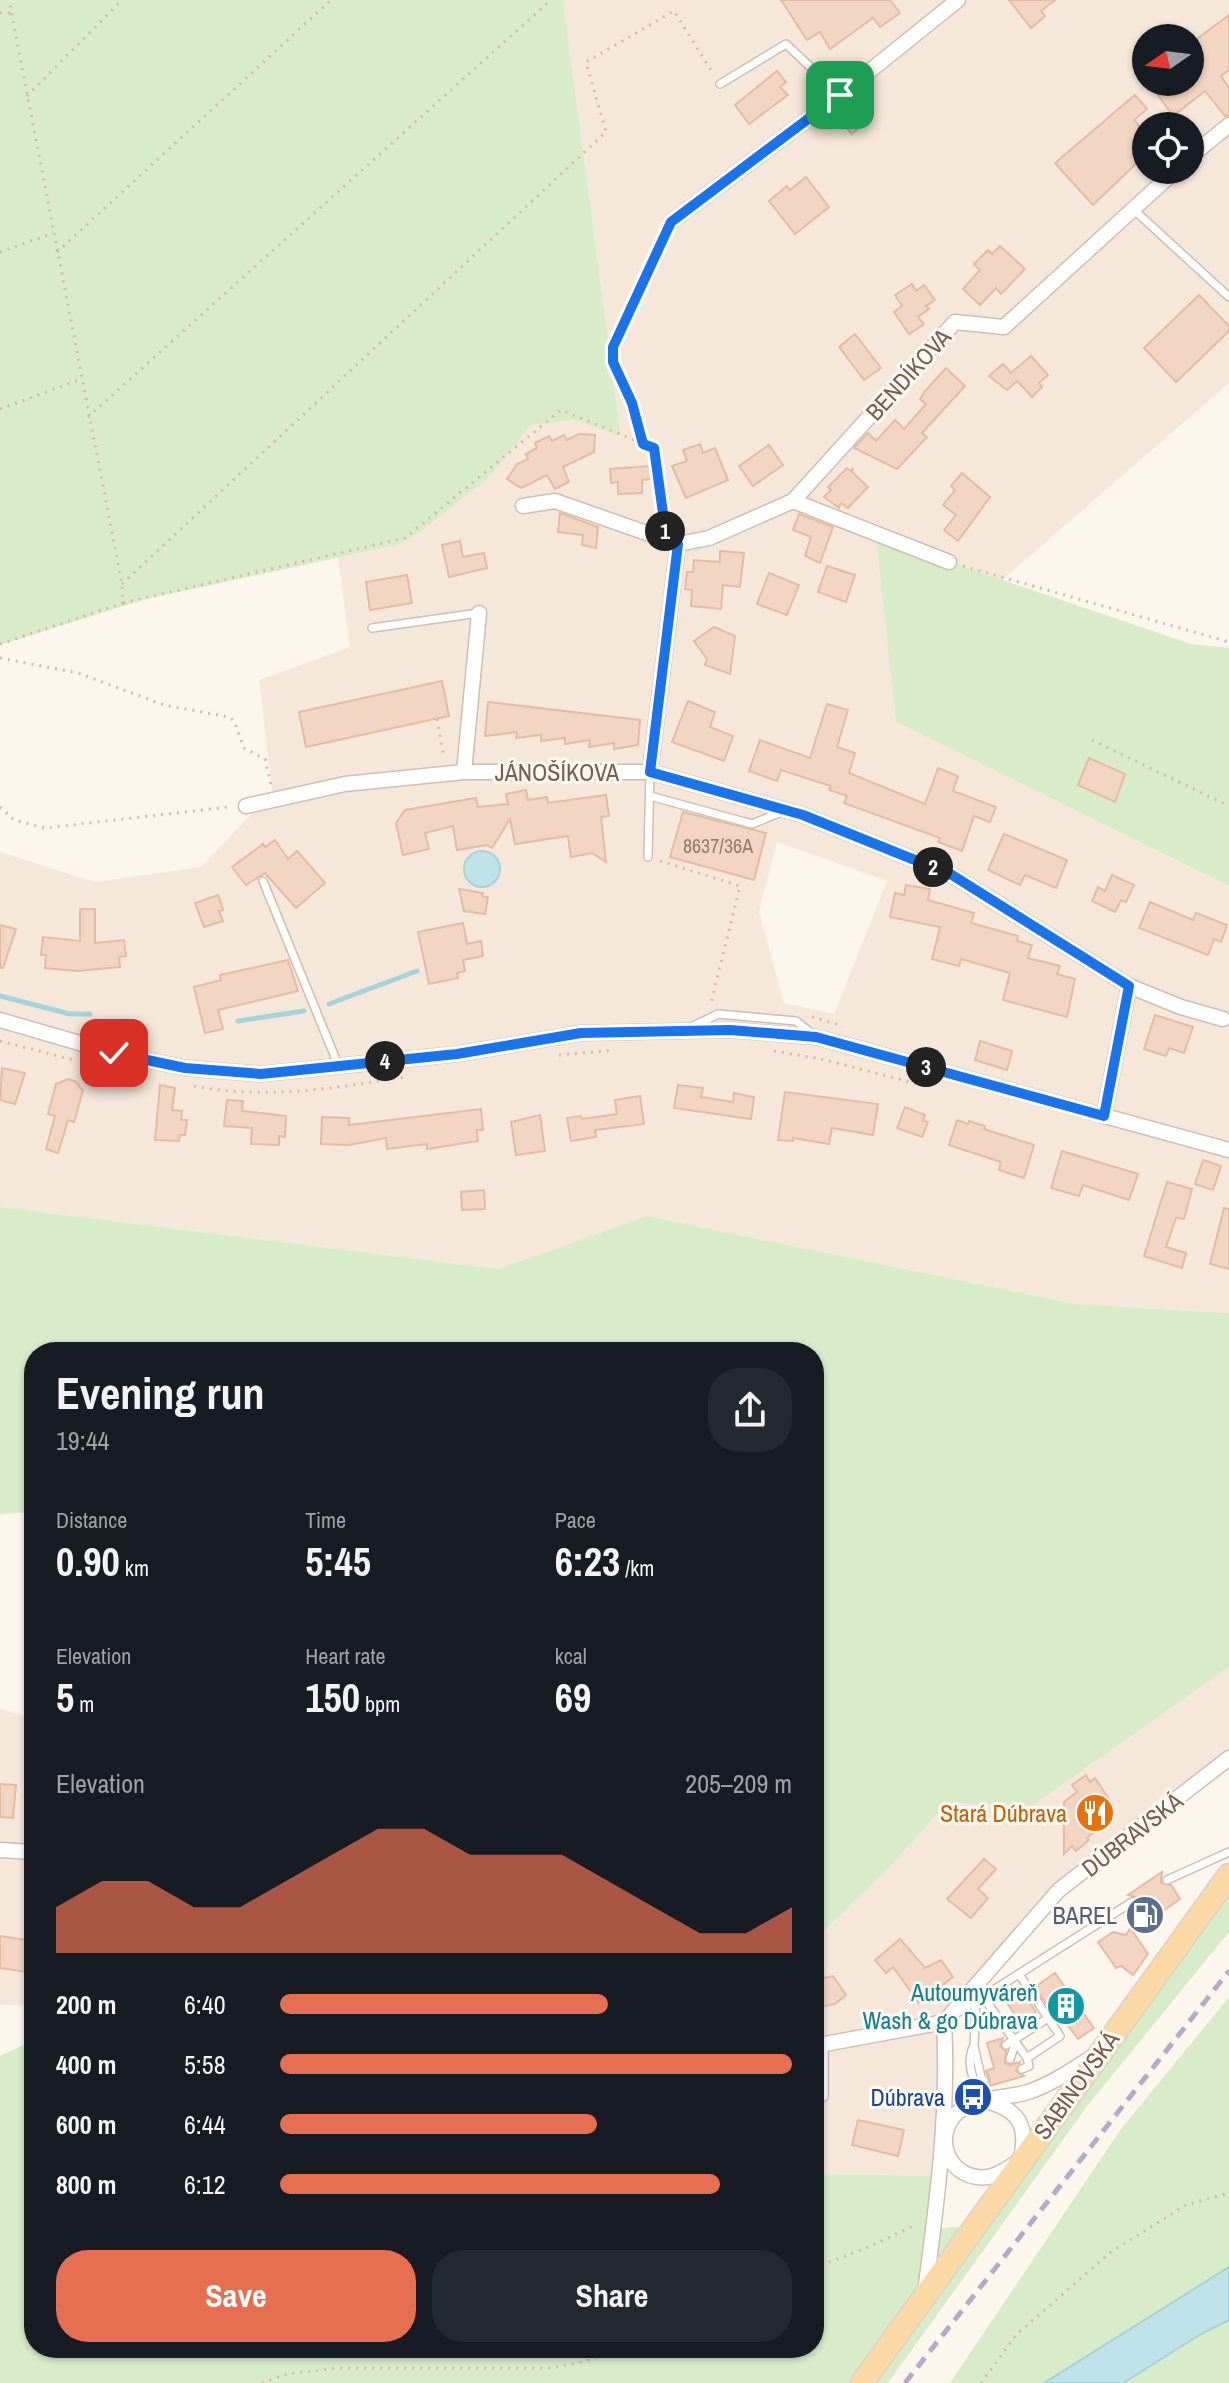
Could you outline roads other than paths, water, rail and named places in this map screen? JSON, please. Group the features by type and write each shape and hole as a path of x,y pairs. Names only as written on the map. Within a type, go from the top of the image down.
{"main road":[{"name":"SABINOVSKÁ","path":"862,2383 1229,1875"}],"street":[{"path":"671,222 840,95 958,0"},
{"path":"1204,146 1229,125"},
{"name":"BENDÍKOVA","path":"678,544 709,538 793,501 955,322 1004,327 1161,184"},
{"path":"523,506 555,501 678,544 650,772"},
{"path":"793,501 949,562"},
{"name":"JÁNOŠÍKOVA","path":"465,766 479,613"},
{"name":"JÁNOŠÍKOVA","path":"246,806 345,784 465,766 650,772 786,810 952,875 1129,986 1181,1007 1223,1019"},
{"path":"1104,1116 1129,986"},
{"path":"0,1020 114,1053 185,1068 261,1074 457,1054 581,1033 730,1030 816,1037 1229,1150"},
{"name":"DÚBRAVSKÁ","path":"944,2022 1059,1890 1229,1758"},
{"path":"0,1850 24,1851"},
{"path":"824,2044 944,2022 944,2135 924,2296"},
{"path":"946,2084 961,2102 1028,2092 1062,2077 1101,2050"},
{"path":"981,2101 1002,2105 1024,2129 1021,2160 989,2177 972,2176 958,2168 946,2154 944,2135 951,2119 961,2109 981,2101"}],"lane":[{"path":"720,84 786,44 840,95"},
{"path":"1133,209 1229,297"},
{"name":"JÁNOŠÍKOVA","path":"372,628 479,613"},
{"path":"648,857 650,772"},
{"path":"650,796 752,824 786,810"},
{"path":"263,881 339,1067"},
{"path":"1167,1880 1229,1852"},
{"path":"944,2022 1132,1902"},
{"path":"1019,1974 1060,2036 1027,2058"},
{"path":"980,1999 1027,2058 1029,2066 1022,2069"},
{"path":"980,1999 974,2046 984,2080"},
{"path":"1006,2045 1048,2018"},
{"path":"1010,2059 1015,2041"}],"water":[{"path":"482,851 494,857 500,869 494,881 482,887 470,881 464,869 470,857"},
{"path":"1229,2267 1229,2320 1123,2383 1044,2383"}],"waterway":[{"path":"329,1004 417,971"},
{"path":"0,996 70,1014 90,1014"},
{"path":"238,1021 304,1011"}],"railway":[{"path":"905,2383 1229,1971"}],"place":[{"name":"Stará Dúbrava","path":"1095,1813"},
{"name":"BAREL","path":"1145,1915"},
{"name":"Autoumyváreň Wash & go Dúbrava","path":"1066,2006"},
{"name":"Dúbrava","path":"973,2097"}]}
